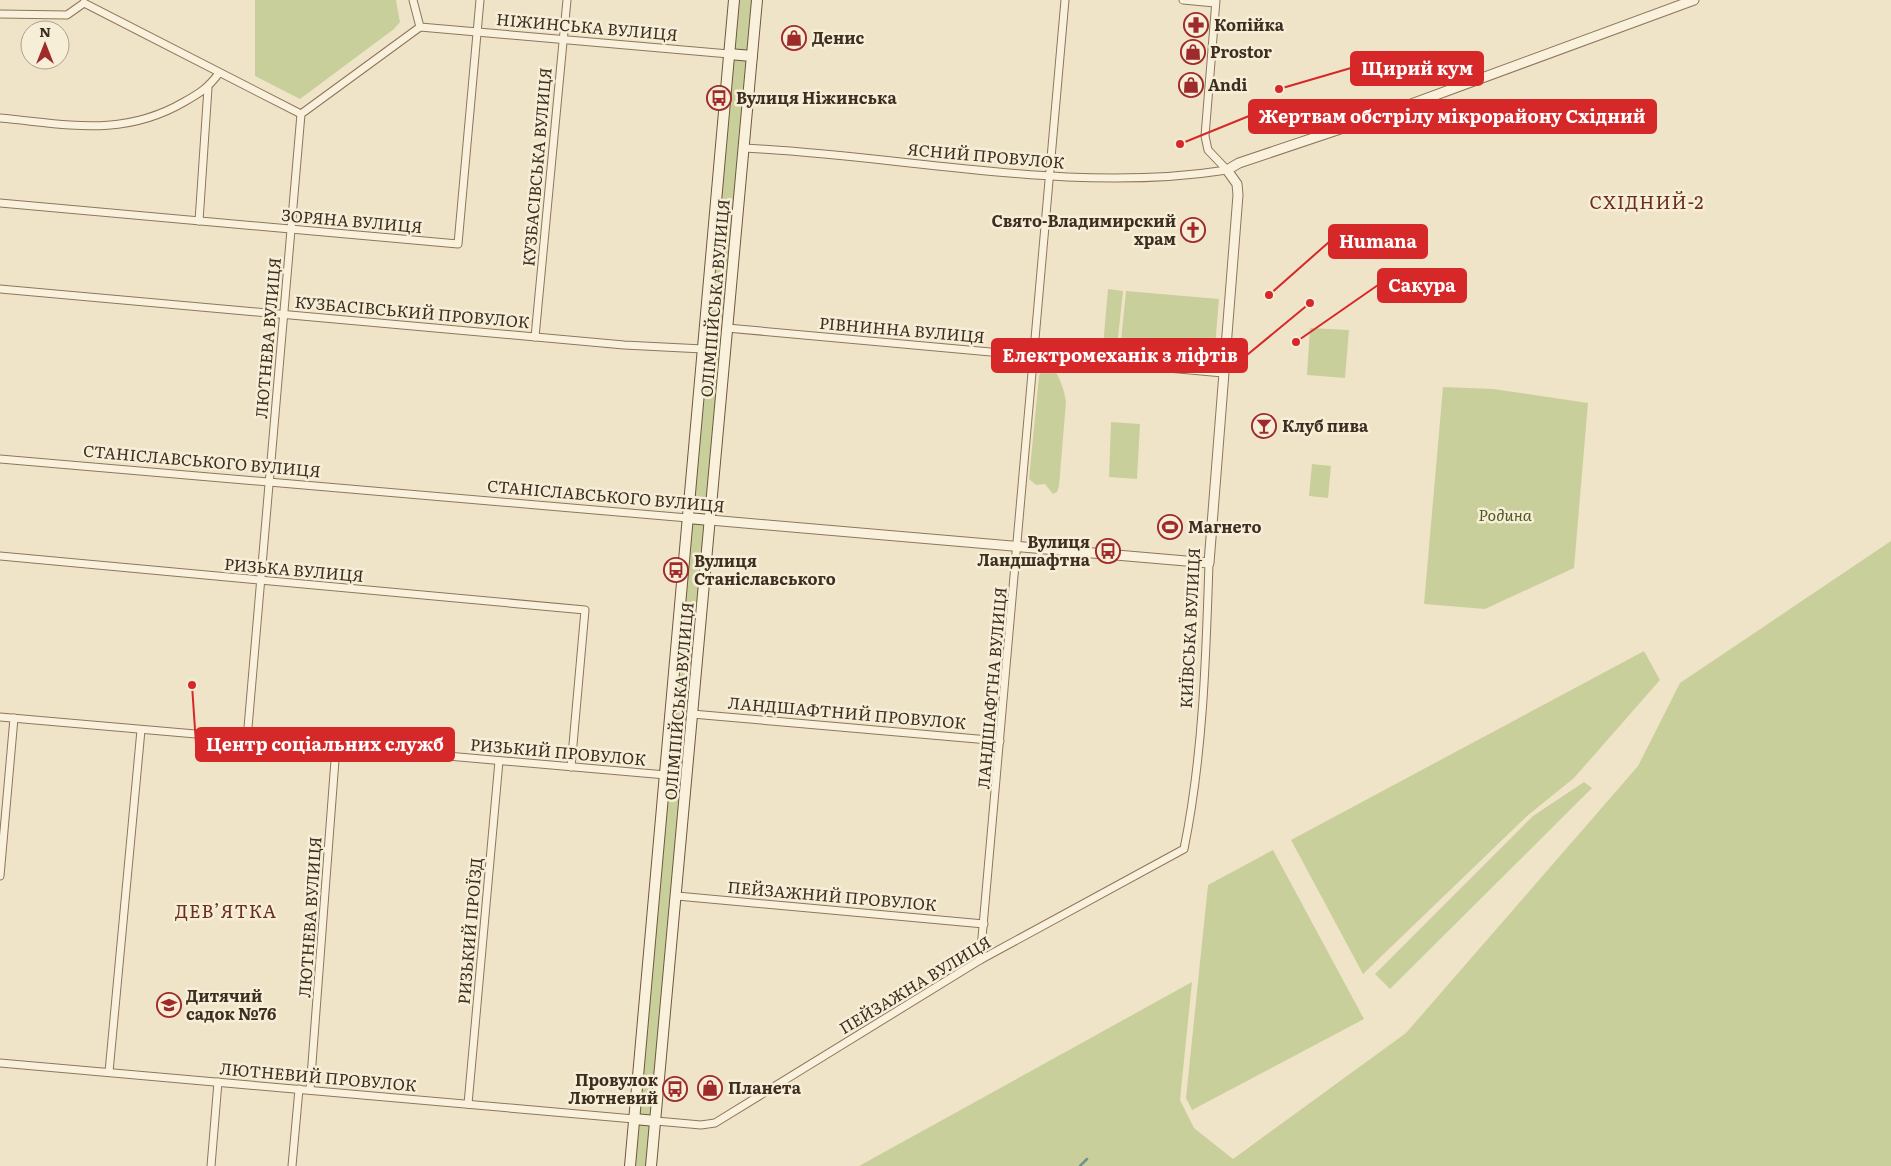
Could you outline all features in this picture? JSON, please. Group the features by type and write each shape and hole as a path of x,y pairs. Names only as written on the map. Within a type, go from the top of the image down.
{"main road":[{"name":"ОЛІМПІЙСЬКА ВУЛИЦЯ","path":"630,1166 734,0"},
{"name":"ОЛІМПІЙСЬКА ВУЛИЦЯ","path":"651,1166 677,896 756,0"},
{"name":"НІЖИНСЬКА ВУЛИЦЯ","path":"730,54 752,56"},
{"name":"СТАНІСЛАВСЬКОГО ВУЛИЦЯ","path":"688,518 710,520"},
{"path":"634,1120 656,1121"}],"street":[{"path":"0,14 67,15 84,2 301,114 420,27 413,0"},
{"name":"ЗОРЯНА ВУЛИЦЯ","path":"0,203 458,244 480,0"},
{"name":"КУЗБАСІВСЬКА ВУЛИЦЯ","path":"534,337 567,0"},
{"name":"ЛАНДШАФТНА ВУЛИЦЯ","path":"980,960 1066,0"},
{"path":"1183,0 1216,1"},
{"path":"1227,170 1239,163 1376,117 1694,0"},
{"name":"КИЇВСЬКА ВУЛИЦЯ","path":"1184,849 1192,812 1196,770 1206,639 1208,564 1238,188 1227,170 1208,150 1205,136 1216,1"},
{"name":"НІЖИНСЬКА ВУЛИЦЯ","path":"420,27 730,54"},
{"path":"0,118 102,127 135,123 170,110 208,88 219,73"},
{"path":"199,221 208,88"},
{"name":"ЛЮТНЕВА ВУЛИЦЯ","path":"247,739 301,114"},
{"name":"ЯСНИЙ ПРОВУЛОК","path":"743,148 1050,176 1185,176 1227,170"},
{"name":"КУЗБАСІВСЬКИЙ ПРОВУЛОК","path":"0,289 624,346 703,349"},
{"name":"РІВНИННА ВУЛИЦЯ","path":"726,328 1224,373"},
{"name":"СТАНІСЛАВСЬКОГО ВУЛИЦЯ","path":"0,459 688,518"},
{"name":"СТАНІСЛАВСЬКОГО ВУЛИЦЯ","path":"710,520 1208,564"},
{"name":"РИЗЬКА ВУЛИЦЯ","path":"0,556 585,610 571,767"},
{"name":"ЛАНДШАФТНИЙ ПРОВУЛОК","path":"692,714 1000,741"},
{"name":"РИЗЬКИЙ ПРОВУЛОК","path":"0,717 666,775"},
{"path":"0,876 14,718"},
{"path":"109,1072 141,730"},
{"name":"ЛЮТНЕВА ВУЛИЦЯ","path":"310,1090 336,747"},
{"name":"РИЗЬКИЙ ПРОЇЗД","path":"468,1104 499,761"},
{"name":"ПЕЙЗАЖНА ВУЛИЦЯ","path":"656,1121 701,1125 715,1122 980,960 1184,849"},
{"name":"ПЕЙЗАЖНИЙ ПРОВУЛОК","path":"677,896 984,924"},
{"name":"ЛЮТНЕВИЙ ПРОВУЛОК","path":"0,1062 634,1120"},
{"path":"211,1166 218,1082"},
{"path":"292,1166 299,1089"}],"green space":[{"path":"255,0 396,0 400,22 394,29 300,99 255,76"},
{"path":"734,0 757,0 651,1166 630,1166"},
{"path":"1108,289 1123,291 1117,347 1103,346"},
{"path":"1126,291 1219,299 1213,370 1119,361"},
{"path":"1310,328 1349,330 1345,378 1307,375"},
{"path":"1044,366 1049,366 1055,371 1063,387 1066,402 1059,486 1057,492 1053,494 1045,484 1036,485 1029,479 1039,376"},
{"name":"Родина","path":"1443,387 1493,389 1588,403 1574,568 1485,609 1424,604"},
{"path":"1111,422 1140,424 1137,479 1109,477"},
{"path":"1312,464 1331,466 1328,498 1309,496"},
{"path":"1891,541 1891,1166 859,1166 1192,982 1180,1100 1194,1128 1233,1159 1406,1033 1638,766 1680,683"},
{"path":"1644,651 1660,680 1574,778 1527,816 1363,974 1291,840"},
{"path":"1584,782 1592,788 1390,989 1375,974 1533,816"},
{"path":"1273,850 1364,1019 1192,1110 1186,1098 1208,885"}],"waterway":[{"path":"1080,1166 1087,1159"}],"place":[{"name":"Копійка","path":"1196,25"},
{"name":"Денис","path":"794,38"},
{"name":"Prostor","path":"1193,52"},
{"name":"Andi","path":"1191,85"},
{"name":"Щирий кум","path":"1279,89"},
{"name":"Вулиця Ніжинська","path":"719,98"},
{"name":"Жертвам обстрілу мікрорайону Східний","path":"1180,144"},
{"name":"Свято-Владимирский храм","path":"1193,230"},
{"name":"Humana","path":"1269,295"},
{"name":"Електромеханік з ліфтів","path":"1310,303"},
{"name":"Сакура","path":"1296,342"},
{"name":"Клуб пива","path":"1264,426"},
{"name":"Магнето","path":"1170,527"},
{"name":"Вулиця Ландшафтна","path":"1108,551"},
{"name":"Вулиця Станіславського","path":"676,570"},
{"name":"Центр соціальних служб","path":"192,685"},
{"name":"Дитячий садок №76","path":"169,1005"},
{"name":"Планета","path":"710,1088"},
{"name":"Провулок Лютневий","path":"675,1089"}],"district":[{"name":"СХІДНИЙ-2","path":"1647,203"},
{"name":"ДЕВ’ЯТКА","path":"226,912"}]}
